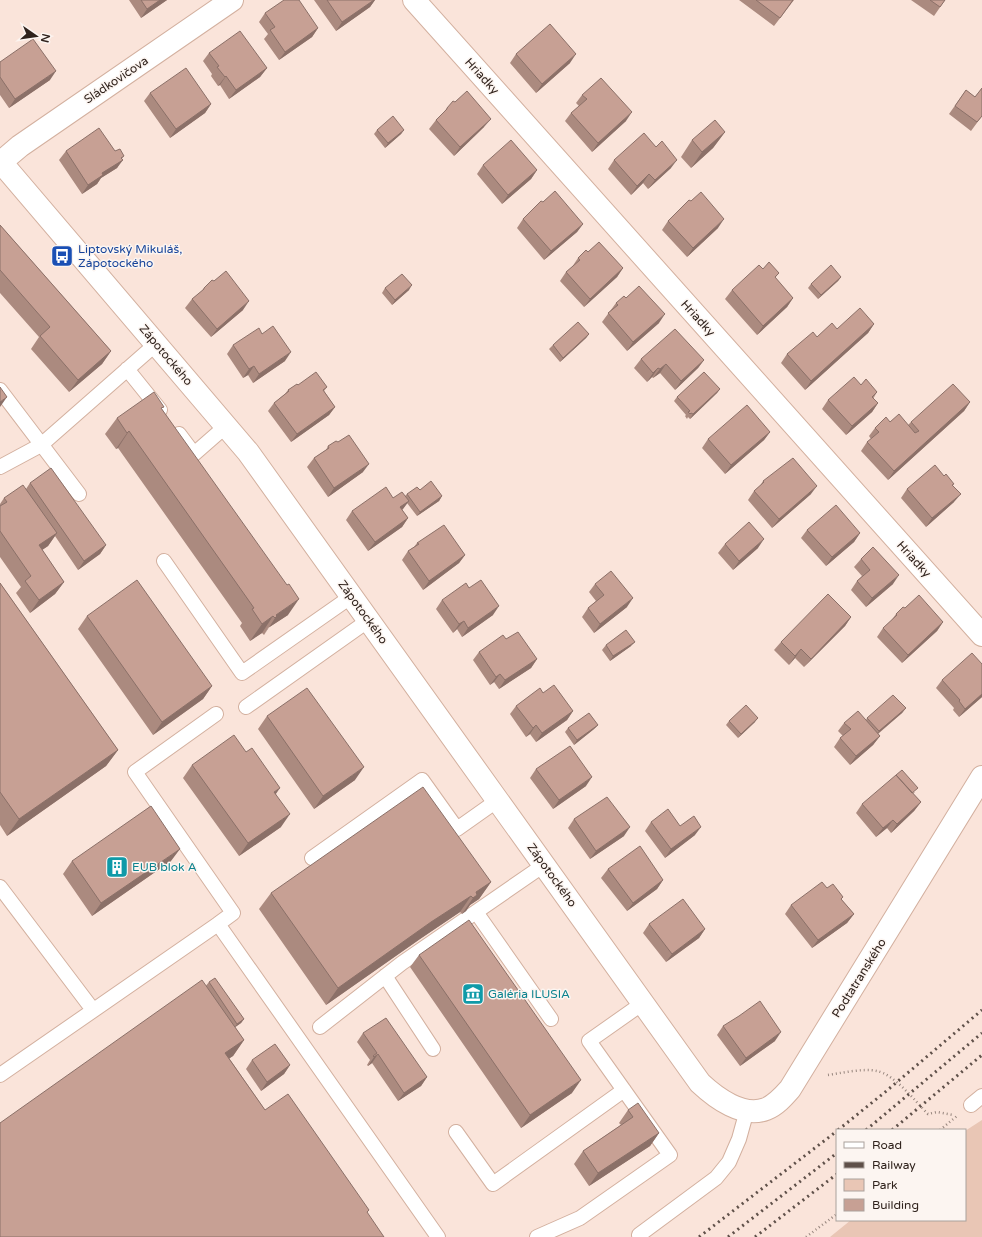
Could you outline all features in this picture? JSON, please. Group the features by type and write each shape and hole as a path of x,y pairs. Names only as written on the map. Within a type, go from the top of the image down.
{"street":[{"name":"Sládkovičova","path":"0,162 20,146 232,0"},
{"name":"Hriadky","path":"414,0 982,635"},
{"name":"Zápotockého","path":"0,162 248,452 700,1083"},
{"name":"Podtatranského","path":"700,1083 712,1094 735,1107 758,1111 766,1110 774,1105 790,1089 982,777"}],"lane":[{"path":"0,467 41,445 156,344"},
{"path":"127,369 194,454 226,426"},
{"path":"0,390 79,494"},
{"path":"164,561 242,673 352,596"},
{"path":"246,707 369,620"},
{"path":"0,1075 233,913 136,772 216,714"},
{"path":"312,858 422,780 457,829 498,800"},
{"path":"320,1027 402,963 544,865"},
{"path":"0,887 93,1010"},
{"path":"476,912 551,1019"},
{"path":"218,924 438,1237"},
{"path":"385,976 433,1049"},
{"path":"537,1237 580,1218 670,1155 589,1041 643,1003"},
{"path":"456,1132 493,1184 624,1090"},
{"path":"971,1106 982,1096"},
{"path":"639,1235 716,1178 729,1162 739,1139 747,1110"}],"path":[{"path":"801,1073 819,1076 855,1071 876,1070 890,1076 928,1114 937,1112 957,1116"},
{"path":"806,1237 836,1215"}],"green space":[{"path":"982,1120 982,1237 830,1237 850,1221 966,1221 966,1130"}],"building":[{"path":"141,0 160,0 147,9"},
{"path":"284,0 299,0 318,28 285,52 270,30 275,27 265,13"},
{"path":"327,0 374,0 342,22"},
{"path":"756,0 793,0 780,18"},
{"path":"930,0 945,0 940,7"},
{"path":"550,24 576,54 542,84 516,54"},
{"path":"240,31 267,68 236,90 226,76 225,77 217,67 219,66 209,53"},
{"path":"33,39 56,71 15,99 0,77 0,62"},
{"path":"186,68 211,104 176,129 150,93"},
{"path":"601,78 632,112 598,143 571,113 587,99 582,95"},
{"path":"982,88 982,116 977,122 955,106 966,90 975,97"},
{"path":"467,91 491,119 460,147 436,120 453,101 455,102"},
{"path":"393,116 404,130 388,143 377,130"},
{"path":"715,120 725,132 702,152 692,140"},
{"path":"99,128 115,151 120,149 124,156 121,158 123,160 102,173 103,175 88,185 66,151"},
{"path":"644,133 656,147 662,141 677,160 655,180 649,174 637,186 614,160"},
{"path":"511,140 537,170 508,195 483,165"},
{"path":"555,191 583,224 551,251 523,219 541,201 543,202"},
{"path":"701,192 724,219 693,248 668,221 689,200 691,201"},
{"path":"0,225 111,351 78,380 40,336 50,327 0,270"},
{"path":"599,242 623,268 590,299 566,272 580,260 578,258 586,250 588,252"},
{"path":"769,262 779,273 775,277 793,298 763,326 732,290 759,265 763,269"},
{"path":"831,265 841,277 821,295 811,284"},
{"path":"226,271 249,301 217,329 192,299 212,280 214,281"},
{"path":"402,274 412,285 395,300 385,288"},
{"path":"639,286 665,314 633,342 608,313 618,305 616,303 624,296 626,298"},
{"path":"860,308 874,324 811,381 787,354 813,332 817,337 832,323 837,329"},
{"path":"578,322 589,334 563,358 553,345"},
{"path":"273,326 291,352 259,374 254,366 249,369 233,345 259,328 262,334"},
{"path":"675,329 704,360 681,381 666,364 660,369 658,368 653,373 641,359"},
{"path":"316,372 327,387 323,390 335,407 297,434 274,403 289,391 288,390 297,384 298,385"},
{"path":"704,372 720,389 693,414 690,414 688,412 690,411 677,397"},
{"path":"854,377 861,385 866,379 877,392 872,397 878,403 852,426 828,400"},
{"path":"953,384 970,402 894,471 867,442 879,432 875,428 886,417 890,422 899,414 915,433 919,431 911,422"},
{"path":"0,387 7,397 0,402"},
{"path":"154,392 164,407 161,408 287,585 289,584 299,599 276,615 277,616 275,618 273,616 262,624 252,609 254,608 129,431 127,433 117,418"},
{"path":"747,405 770,432 731,465 708,439"},
{"path":"349,435 369,464 334,488 314,458 329,448 328,446"},
{"path":"793,458 817,486 779,519 754,491 764,482 763,481"},
{"path":"935,465 944,476 946,474 954,484 952,485 961,494 932,518 907,489"},
{"path":"51,468 106,545 84,561 30,483"},
{"path":"431,481 442,496 420,512 407,494 417,487 420,490"},
{"path":"23,485 57,533 39,545 64,582 39,600 25,581 31,576 0,531 0,506 7,502 4,498"},
{"path":"386,487 393,498 402,492 409,501 400,507 408,518 375,542 352,511"},
{"path":"836,505 860,533 832,557 807,530"},
{"path":"749,522 764,539 739,561 725,544"},
{"path":"444,525 465,555 429,581 408,551 419,544 417,543"},
{"path":"873,547 899,575 872,598 857,581 870,570 861,559"},
{"path":"611,571 633,598 600,624 588,608 604,595 595,584"},
{"path":"137,580 212,686 162,722 87,616"},
{"path":"481,580 499,606 468,628 464,621 459,624 442,600 466,583 469,588"},
{"path":"0,583 118,750 19,819 0,792"},
{"path":"828,594 851,617 811,659 801,649 795,656 781,642"},
{"path":"919,595 943,622 908,655 883,628 903,607 905,608"},
{"path":"626,630 635,642 613,656 606,645"},
{"path":"518,632 537,659 505,680 500,674 496,677 479,652 503,635 506,639"},
{"path":"972,653 982,664 982,694 965,709 959,701 960,700 942,680"},
{"path":"554,685 573,711 542,733 536,725 533,728 516,706 540,688 543,693"},
{"path":"307,688 364,767 323,796 267,716"},
{"path":"893,695 906,708 879,731 867,718"},
{"path":"746,705 758,718 741,734 729,721"},
{"path":"858,711 880,736 856,756 840,738 851,729 844,723"},
{"path":"589,713 598,725 577,740 568,728"},
{"path":"234,735 246,752 252,748 280,788 274,792 290,814 248,843 192,765"},
{"path":"570,746 592,777 559,800 536,769"},
{"path":"902,770 918,788 912,793 896,775"},
{"path":"896,775 921,802 897,824 893,820 883,828 862,804"},
{"path":"423,787 491,882 476,892 477,895 473,898 471,896 431,922 338,988 271,893"},
{"path":"607,797 630,827 596,851 574,819"},
{"name":"EUB blok A","path":"151,806 180,849 101,903 72,861"},
{"path":"668,809 680,826 694,816 701,827 671,849 651,822"},
{"path":"640,846 663,880 633,903 608,869"},
{"path":"822,882 827,888 833,884 843,897 841,899 854,914 818,940 791,905"},
{"path":"683,899 705,929 672,954 649,924"},
{"path":"469,920 581,1080 530,1115 419,955"},
{"path":"215,978 244,1019 237,1024 209,982"},
{"path":"202,980 244,1040 225,1053 265,1110 288,1094 369,1210 367,1212 384,1237 0,1237 0,1123"},
{"path":"760,1001 781,1032 746,1058 723,1026"},
{"path":"386,1018 427,1077 404,1093 378,1054 374,1057 373,1056 377,1053 363,1033"},
{"path":"275,1044 290,1065 267,1082 252,1060"},
{"path":"638,1103 659,1133 598,1173 583,1151 633,1117 628,1110"}],"railway":[{"path":"839,1129 982,1010"},
{"path":"867,1129 982,1033"},
{"path":"893,1129 982,1055"},
{"path":"699,1237 836,1132"},
{"path":"728,1237 836,1154"},
{"path":"755,1237 836,1175"}],"place":[{"name":"Liptovský Mikuláš, Zápotockého","path":"62,256"},
{"name":"EUB blok A","path":"117,867"},
{"name":"Galéria ILUSIA","path":"473,994"}]}
